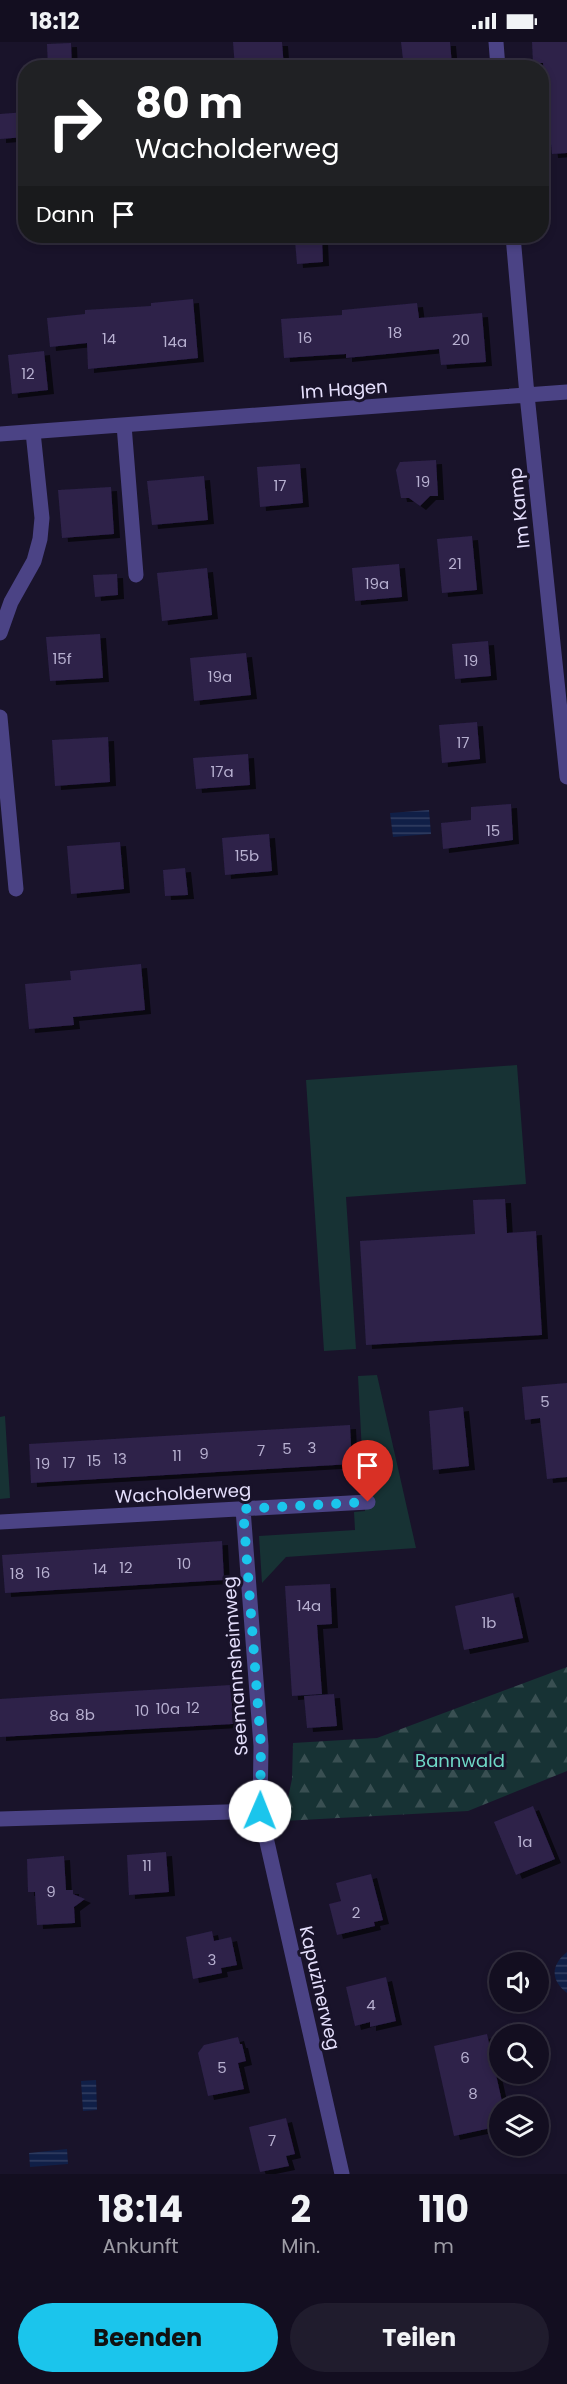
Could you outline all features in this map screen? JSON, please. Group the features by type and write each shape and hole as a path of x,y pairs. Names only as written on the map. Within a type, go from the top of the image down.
{"street":[{"path":"496,42 497,60"},
{"name":"Im Kamp","path":"514,243 527,395 567,777"},
{"name":"Im Hagen","path":"0,434 567,392"},
{"path":"124,425 136,575"},
{"path":"0,633 12,602 34,561 40,539 42,518 33,432"},
{"path":"0,717 16,890"},
{"name":"Wacholderweg","path":"0,1522 368,1502"},
{"name":"Seemannsheimweg","path":"243,1509 261,1746 260,1811"},
{"path":"0,1819 260,1811"},
{"name":"Kapuzinerweg","path":"260,1811 342,2174"}],"green space":[{"path":"517,1065 526,1184 346,1197 356,1349 324,1351 306,1080"},
{"path":"377,1375 416,1548 286,1557 262,1583 259,1536 355,1530 354,1512 365,1511 358,1376"},
{"path":"5,1416 10,1498 0,1499 0,1417"},
{"name":"Bannwald","path":"567,1667 567,1771 468,1811 283,1821 292,1779 293,1743 377,1738"}],"water":[{"path":"429,810 431,834 393,837 390,813"},
{"path":"567,1952 567,1993 555,1978 555,1967"},
{"path":"96,2080 97,2110 83,2111 81,2081"},
{"path":"67,2149 68,2164 30,2167 29,2153"}],"building":[{"path":"233,42 282,42 283,60 234,60"},
{"path":"401,42 450,42 452,60 403,60"},
{"path":"532,42 567,42 567,153 552,154 549,124 549,60 533,60"},
{"path":"71,43 72,60 48,60 47,44"},
{"path":"18,113 18,138 0,139 0,114"},
{"path":"295,243 322,243 323,262 297,264"},
{"path":"193,299 198,358 88,369 87,343 50,347 47,318 85,314 85,310 151,306 151,303"},
{"path":"417,303 419,318 482,313 486,362 441,365 439,349 346,358 346,354 284,358 281,319 342,315 342,310"},
{"path":"44,351 48,390 12,394 8,355"},
{"path":"436,460 438,496 430,496 420,506 409,498 401,498 396,470 400,462"},
{"path":"300,464 303,503 260,507 257,467"},
{"path":"204,476 208,520 152,525 147,481"},
{"path":"111,487 114,534 62,538 58,490"},
{"path":"472,536 477,590 442,593 437,539"},
{"path":"399,564 402,597 355,601 352,568"},
{"path":"207,568 212,615 162,621 157,573"},
{"path":"117,574 118,595 95,597 93,575"},
{"path":"100,634 103,678 50,681 46,637"},
{"path":"488,641 491,676 455,679 452,644"},
{"path":"246,653 251,695 194,701 190,658"},
{"path":"477,722 480,759 442,763 439,725"},
{"path":"108,737 110,782 55,786 52,740"},
{"path":"248,754 250,785 196,789 193,758"},
{"path":"511,804 513,840 443,849 441,823 471,820 471,807"},
{"path":"269,834 272,871 225,875 222,838"},
{"path":"120,842 124,889 71,894 67,846"},
{"path":"185,868 188,895 165,896 163,870"},
{"path":"141,964 145,1010 73,1017 74,1025 29,1029 25,984 71,980 70,971"},
{"path":"505,1199 507,1233 536,1231 542,1335 366,1345 360,1241 475,1234 473,1200"},
{"path":"567,1383 567,1477 547,1479 540,1418 525,1420 522,1387"},
{"path":"463,1407 469,1466 433,1470 429,1411"},
{"path":"350,1425 352,1464 31,1483 29,1444"},
{"path":"222,1541 224,1580 5,1593 2,1555"},
{"path":"330,1584 332,1624 317,1625 322,1694 292,1696 285,1586"},
{"path":"513,1593 523,1638 464,1650 455,1606"},
{"path":"231,1685 233,1724 0,1737 0,1699"},
{"path":"334,1694 337,1726 307,1728 304,1696"},
{"path":"533,1806 555,1859 516,1875 494,1822"},
{"path":"166,1852 169,1892 129,1895 127,1855"},
{"path":"64,1856 66,1890 73,1890 73,1894 85,1899 74,1907 75,1923 37,1925 35,1892 28,1892 27,1859"},
{"path":"371,1874 383,1920 374,1922 375,1926 337,1935 329,1904 341,1901 336,1883"},
{"path":"212,1931 214,1941 231,1937 237,1965 221,1968 222,1973 193,1979 186,1937"},
{"path":"386,1977 396,2021 370,2027 370,2022 355,2026 346,1987"},
{"path":"487,2034 489,2084 498,2084 501,2096 489,2096 489,2128 454,2136 434,2046"},
{"path":"238,2037 246,2061 238,2063 244,2089 208,2096 198,2053 204,2045"},
{"path":"286,2118 295,2154 286,2156 289,2166 260,2172 249,2127"}],"route":[{"path":"260,1811 261,1746 243,1509 368,1502"}]}
